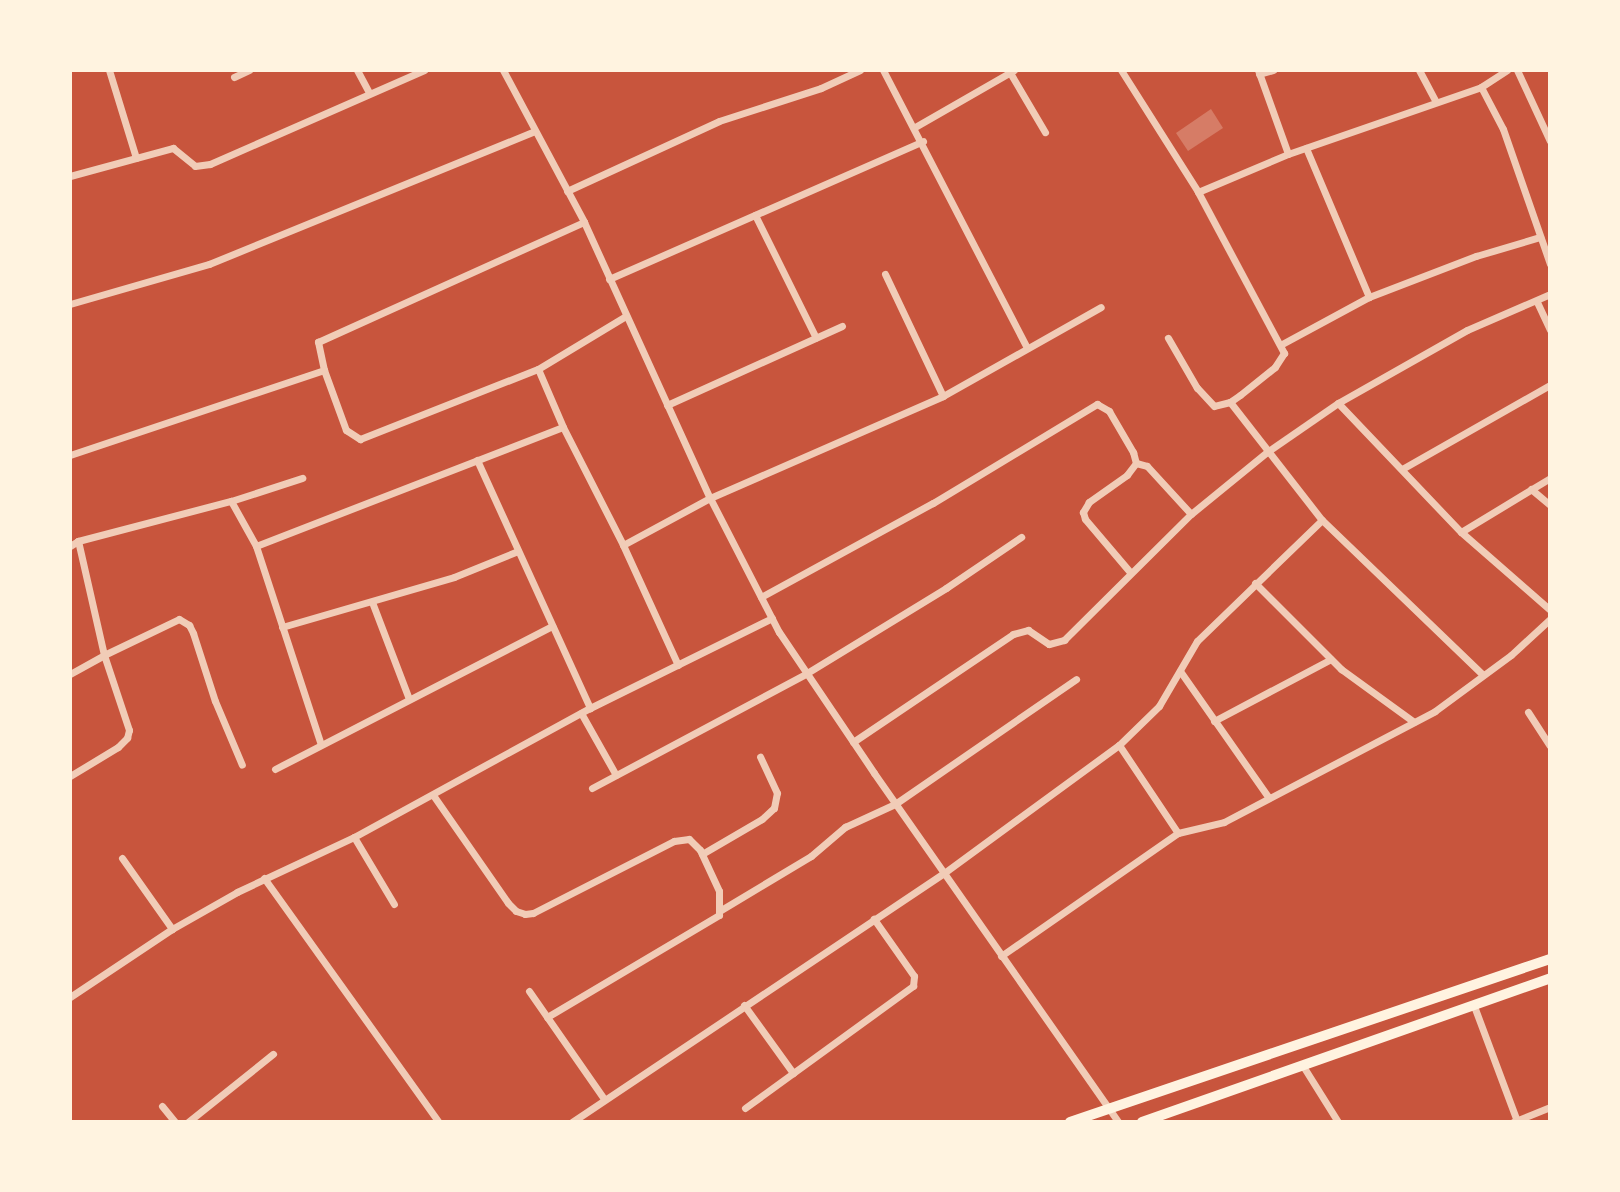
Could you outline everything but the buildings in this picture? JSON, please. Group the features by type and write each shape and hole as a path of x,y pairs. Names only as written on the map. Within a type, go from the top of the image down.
{"main road":[{"path":"1070,1122 1550,959"},
{"path":"1142,1122 1550,978"}],"street":[{"path":"109,70 136,158"},
{"path":"234,77 248,70"},
{"path":"357,70 369,93"},
{"path":"70,176 173,148 190,163 200,167 424,70"},
{"path":"503,70 584,222 710,498 772,618 895,804 1118,1122"},
{"path":"567,191 719,121 821,88 860,70"},
{"path":"883,70 923,141 1027,348"},
{"path":"1121,70 1198,192 1282,344 1281,360 1230,402 1219,406 1208,402 1168,338"},
{"path":"1273,70 1259,72 1288,154"},
{"path":"1419,70 1436,102"},
{"path":"1198,192 1288,154 1481,87 1497,73 1507,70"},
{"path":"1517,70 1550,141"},
{"path":"915,127 1011,71 1045,132"},
{"path":"1481,87 1503,129 1550,264"},
{"path":"70,304 209,264 535,131"},
{"path":"609,279 923,141"},
{"path":"1306,148 1368,297"},
{"path":"755,215 816,338"},
{"path":"584,222 318,342 324,370 346,430 360,439 538,369 626,316"},
{"path":"1282,344 1368,297 1476,256 1540,237"},
{"path":"885,274 943,396"},
{"path":"853,742 1013,634 1028,630 1049,644 1064,640 1191,514 1267,452 1338,402 1467,330 1537,302 1550,294"},
{"path":"1537,302 1550,330"},
{"path":"623,545 710,498 943,396 1101,307"},
{"path":"667,405 842,326"},
{"path":"538,369 563,427 623,545 678,665"},
{"path":"70,455 324,370"},
{"path":"1402,468 1550,385"},
{"path":"1230,402 1322,520 1483,675"},
{"path":"1338,402 1461,531 1550,610"},
{"path":"761,597 933,503 1091,405 1101,404 1106,407 1133,452 1136,463"},
{"path":"256,546 563,427"},
{"path":"477,460 590,708"},
{"path":"1136,463 1147,466 1191,514"},
{"path":"1130,572 1090,527 1083,512 1089,502 1127,475 1136,463"},
{"path":"70,545 231,501 302,478"},
{"path":"1461,531 1550,478"},
{"path":"1531,489 1550,505"},
{"path":"231,501 256,546 321,745"},
{"path":"572,1122 944,873 1119,745 1159,706 1197,641 1322,520"},
{"path":"592,788 807,673 946,588 1021,537"},
{"path":"70,776 118,747 127,738 129,730 104,655 78,541"},
{"path":"282,626 454,577 518,551"},
{"path":"1255,583 1331,659 1414,722"},
{"path":"372,602 409,699"},
{"path":"70,997 172,929 264,878 354,837 590,708 772,618"},
{"path":"1001,956 1178,833 1224,822 1434,711 1511,655 1550,619"},
{"path":"70,674 173,621 185,621 193,633 215,701 242,765"},
{"path":"275,769 552,625"},
{"path":"1214,720 1331,659"},
{"path":"1180,671 1269,798"},
{"path":"547,1017 705,927 721,910 811,856 845,827 895,804 1076,679"},
{"path":"1528,712 1550,746"},
{"path":"581,713 616,775"},
{"path":"1119,745 1178,833"},
{"path":"702,854 762,819 775,808 777,793 760,757"},
{"path":"433,795 516,911 525,914 546,907 674,841 689,839 702,854 719,891 721,910"},
{"path":"354,837 394,904"},
{"path":"122,858 172,929"},
{"path":"264,878 439,1122"},
{"path":"745,1108 913,986 914,976 874,919"},
{"path":"529,992 604,1099"},
{"path":"744,1005 793,1073"},
{"path":"1474,1006 1515,1121 1550,1108"},
{"path":"188,1122 274,1054"},
{"path":"1303,1066 1338,1122"},
{"path":"162,1106 175,1122"}]}
